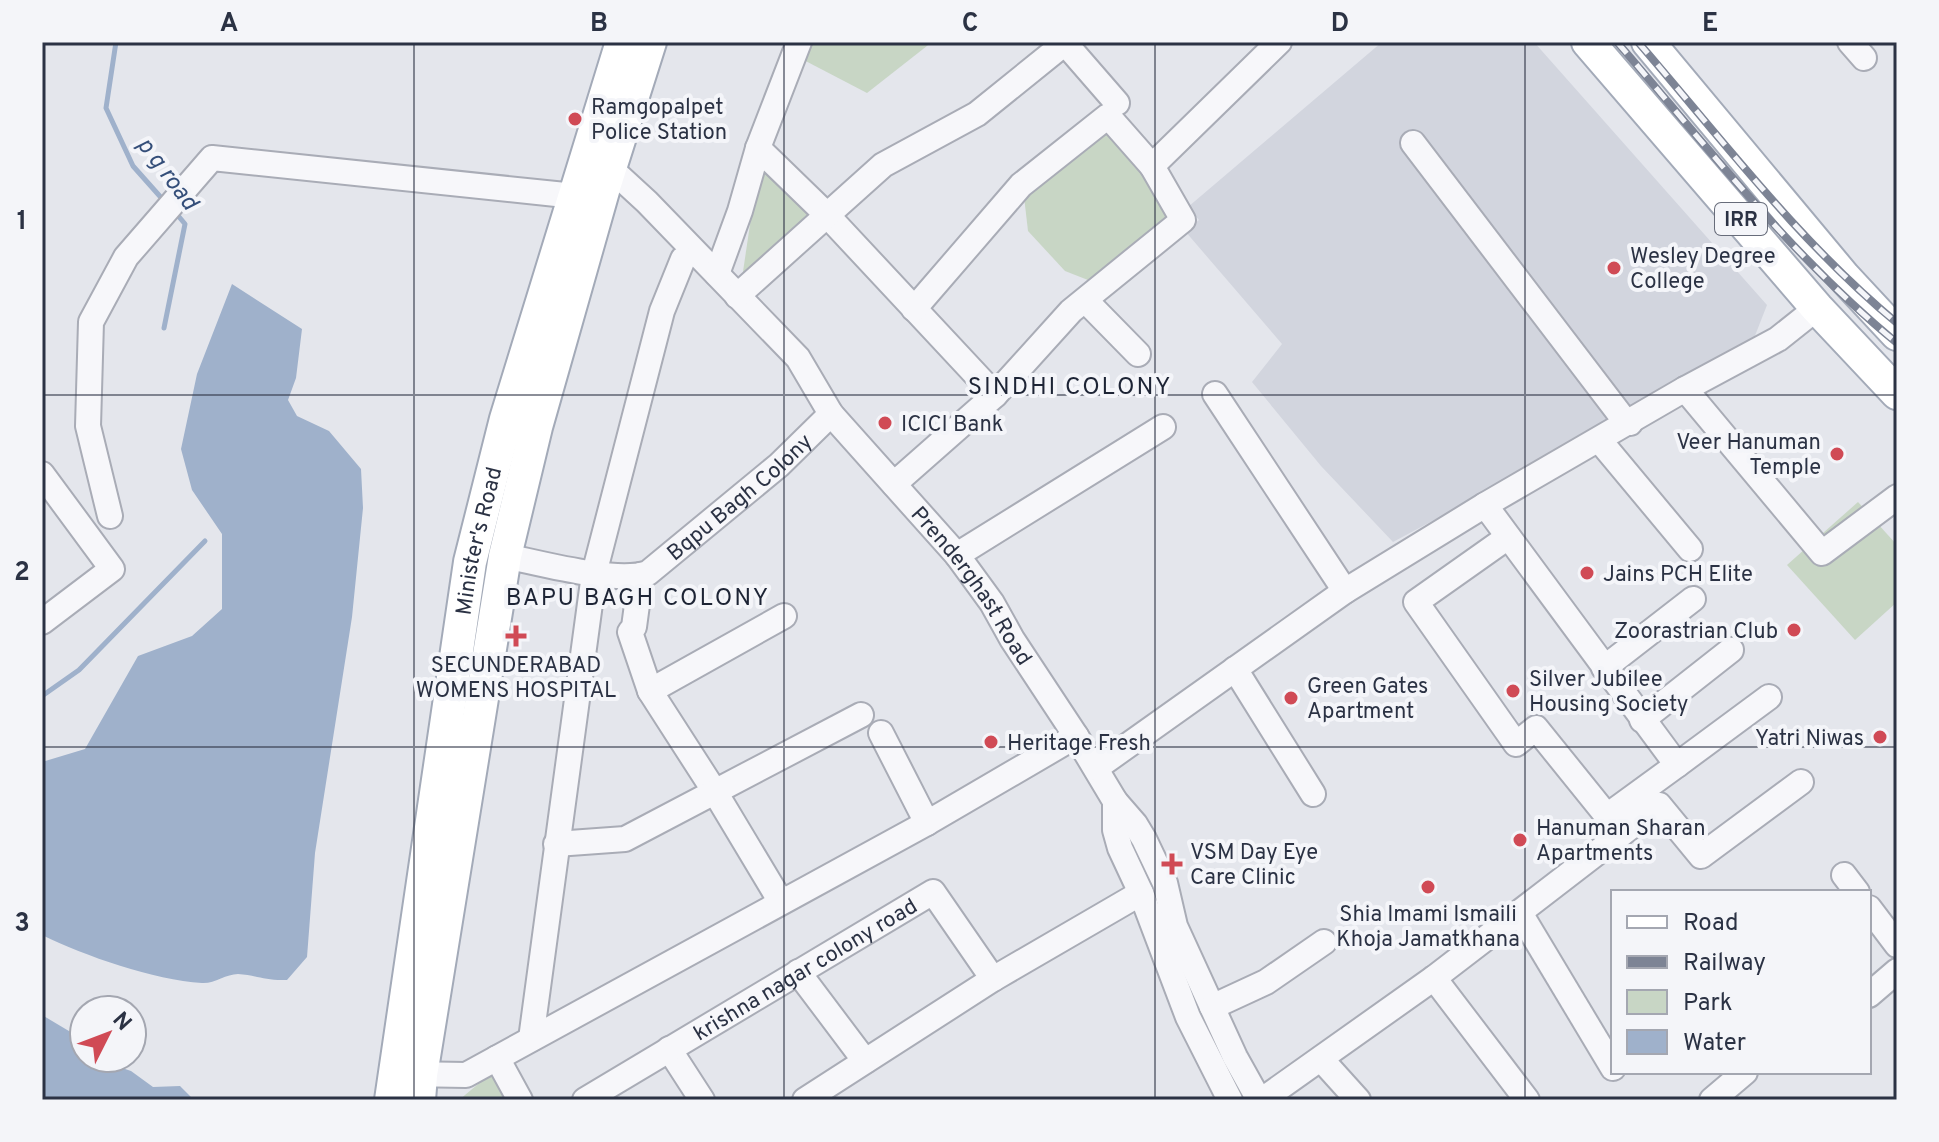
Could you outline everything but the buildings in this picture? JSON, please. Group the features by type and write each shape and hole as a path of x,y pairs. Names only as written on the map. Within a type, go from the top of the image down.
{"main road":[{"name":"Minister's Road","path":"406,1087 505,556 622,42"},
{"name":"Minister's Road","path":"406,1087 470,562 506,419 592,175 650,42"},
{"name":"IRR","path":"1588,42 1817,308 1897,393"},
{"name":"IRR","path":"1648,42 1897,344"},
{"name":"IRR","path":"1844,277 1897,334"}],"street":[{"path":"717,274 758,148 799,42"},
{"path":"737,296 883,165 977,114 1064,42 1117,103"},
{"path":"1152,166 1279,42"},
{"path":"894,484 995,395 1071,311 1183,220 1152,166 1108,116 1021,185 914,309"},
{"path":"1413,143 1612,405 1630,423"},
{"path":"758,148 826,214 995,395"},
{"path":"110,516 88,426 91,322 126,257 212,158 592,175"},
{"name":"Prenderghast Road","path":"592,175 683,259 789,369 812,384"},
{"name":"Prenderghast Road","path":"592,175 717,274 798,358 831,414 957,555 992,603 1115,801 1144,839 1165,883 1175,926 1235,1057 1261,1100"},
{"path":"531,1039 594,574 662,311 683,259"},
{"path":"1086,301 1138,354"},
{"path":"1096,768 1345,591 1485,505 1778,339 1817,308"},
{"path":"1685,389 1822,553 1897,497"},
{"path":"1215,394 1345,591"},
{"name":"Bqpu Bagh Colony","path":"641,575 648,573 779,465 831,414"},
{"path":"957,555 1163,427"},
{"path":"1600,441 1690,549"},
{"path":"42,474 112,569 42,622"},
{"path":"1485,505 1677,765"},
{"path":"1508,537 1416,602 1516,744 1536,728 1614,825"},
{"path":"505,556 594,574 641,575 634,627 630,632"},
{"path":"1604,668 1693,599"},
{"path":"650,691 784,616"},
{"path":"586,630 630,632"},
{"path":"630,632 650,691 781,902"},
{"path":"1642,720 1731,650"},
{"path":"1235,669 1313,794"},
{"path":"1261,1100 1520,913 1677,765 1769,697"},
{"path":"556,844 625,839 861,715"},
{"path":"881,733 927,823"},
{"path":"406,1087 466,1075 927,823 1076,736"},
{"path":"1614,825 1659,805 1701,856 1801,782"},
{"name":"Prenderghast Road","path":"1115,801 1115,830 1188,1017 1230,1100"},
{"name":"krishna nagar colony road","path":"585,1100 933,892 993,979"},
{"path":"805,1100 993,979 1141,893"},
{"path":"1871,911 1897,945"},
{"path":"1520,913 1611,1065"},
{"path":"1212,1007 1266,982 1324,942"},
{"path":"1871,993 1897,971"},
{"path":"798,972 865,1061"},
{"path":"1434,978 1527,1100"},
{"path":"669,1049 702,1100"},
{"path":"497,1058 520,1100"},
{"path":"1321,1059 1358,1100"},
{"path":"1712,1100 1743,1074"}],"shaded area":[{"name":"Wesley Degree College","path":"1382,42 1534,42 1767,305 1749,351 1393,542 1321,466 1252,382 1282,344 1185,231 1199,220 1188,207"}],"green space":[{"path":"803,42 932,42 867,93 796,56"},
{"path":"1106,121 1185,231 1116,291 1065,271 1028,231 1023,188"},
{"path":"761,150 822,211 740,292"},
{"path":"1858,502 1897,545 1897,602 1855,640 1787,565"},
{"path":"501,1065 523,1100 459,1100"}],"water":[{"path":"232,284 302,329 296,378 288,400 297,416 329,431 361,469 363,508 352,617 315,853 307,957 287,980 238,974 202,983 120,966 42,935 42,762 85,749 138,656 192,636 222,609 222,534 192,490 181,449 197,374"},
{"path":"42,1015 68,1030 68,1074 135,1074 153,1087 180,1086 194,1100 42,1100"}],"waterway":[{"name":"p g road","path":"116,42 106,108 133,166 165,202"},
{"name":"p g road","path":"164,328 185,224 175,212"},
{"path":"42,696 79,670 205,541"}],"railway":[{"path":"1617,42 1785,237 1897,343"},
{"path":"1638,42 1794,224 1861,292 1897,323"}],"place":[{"name":"Ramgopalpet Police Station","path":"575,119"},
{"name":"Wesley Degree College","path":"1614,268"},
{"name":"ICICI Bank","path":"885,423"},
{"name":"Veer Hanuman Temple","path":"1837,454"},
{"name":"Jains PCH Elite","path":"1587,573"},
{"name":"Zoorastrian Club","path":"1794,630"},
{"name":"SECUNDERABAD WOMENS HOSPITAL","path":"516,636"},
{"name":"Silver Jubilee Housing Society","path":"1513,691"},
{"name":"Green Gates Apartment","path":"1291,698"},
{"name":"Yatri Niwas","path":"1880,737"},
{"name":"Heritage Fresh","path":"991,742"},
{"name":"Hanuman Sharan Apartments","path":"1520,840"},
{"name":"VSM Day Eye Care Clinic","path":"1172,864"},
{"name":"Shia Imami Ismaili Khoja Jamatkhana","path":"1428,887"}],"district":[{"name":"SINDHI COLONY","path":"1070,386"},
{"name":"BAPU BAGH COLONY","path":"638,597"}]}
